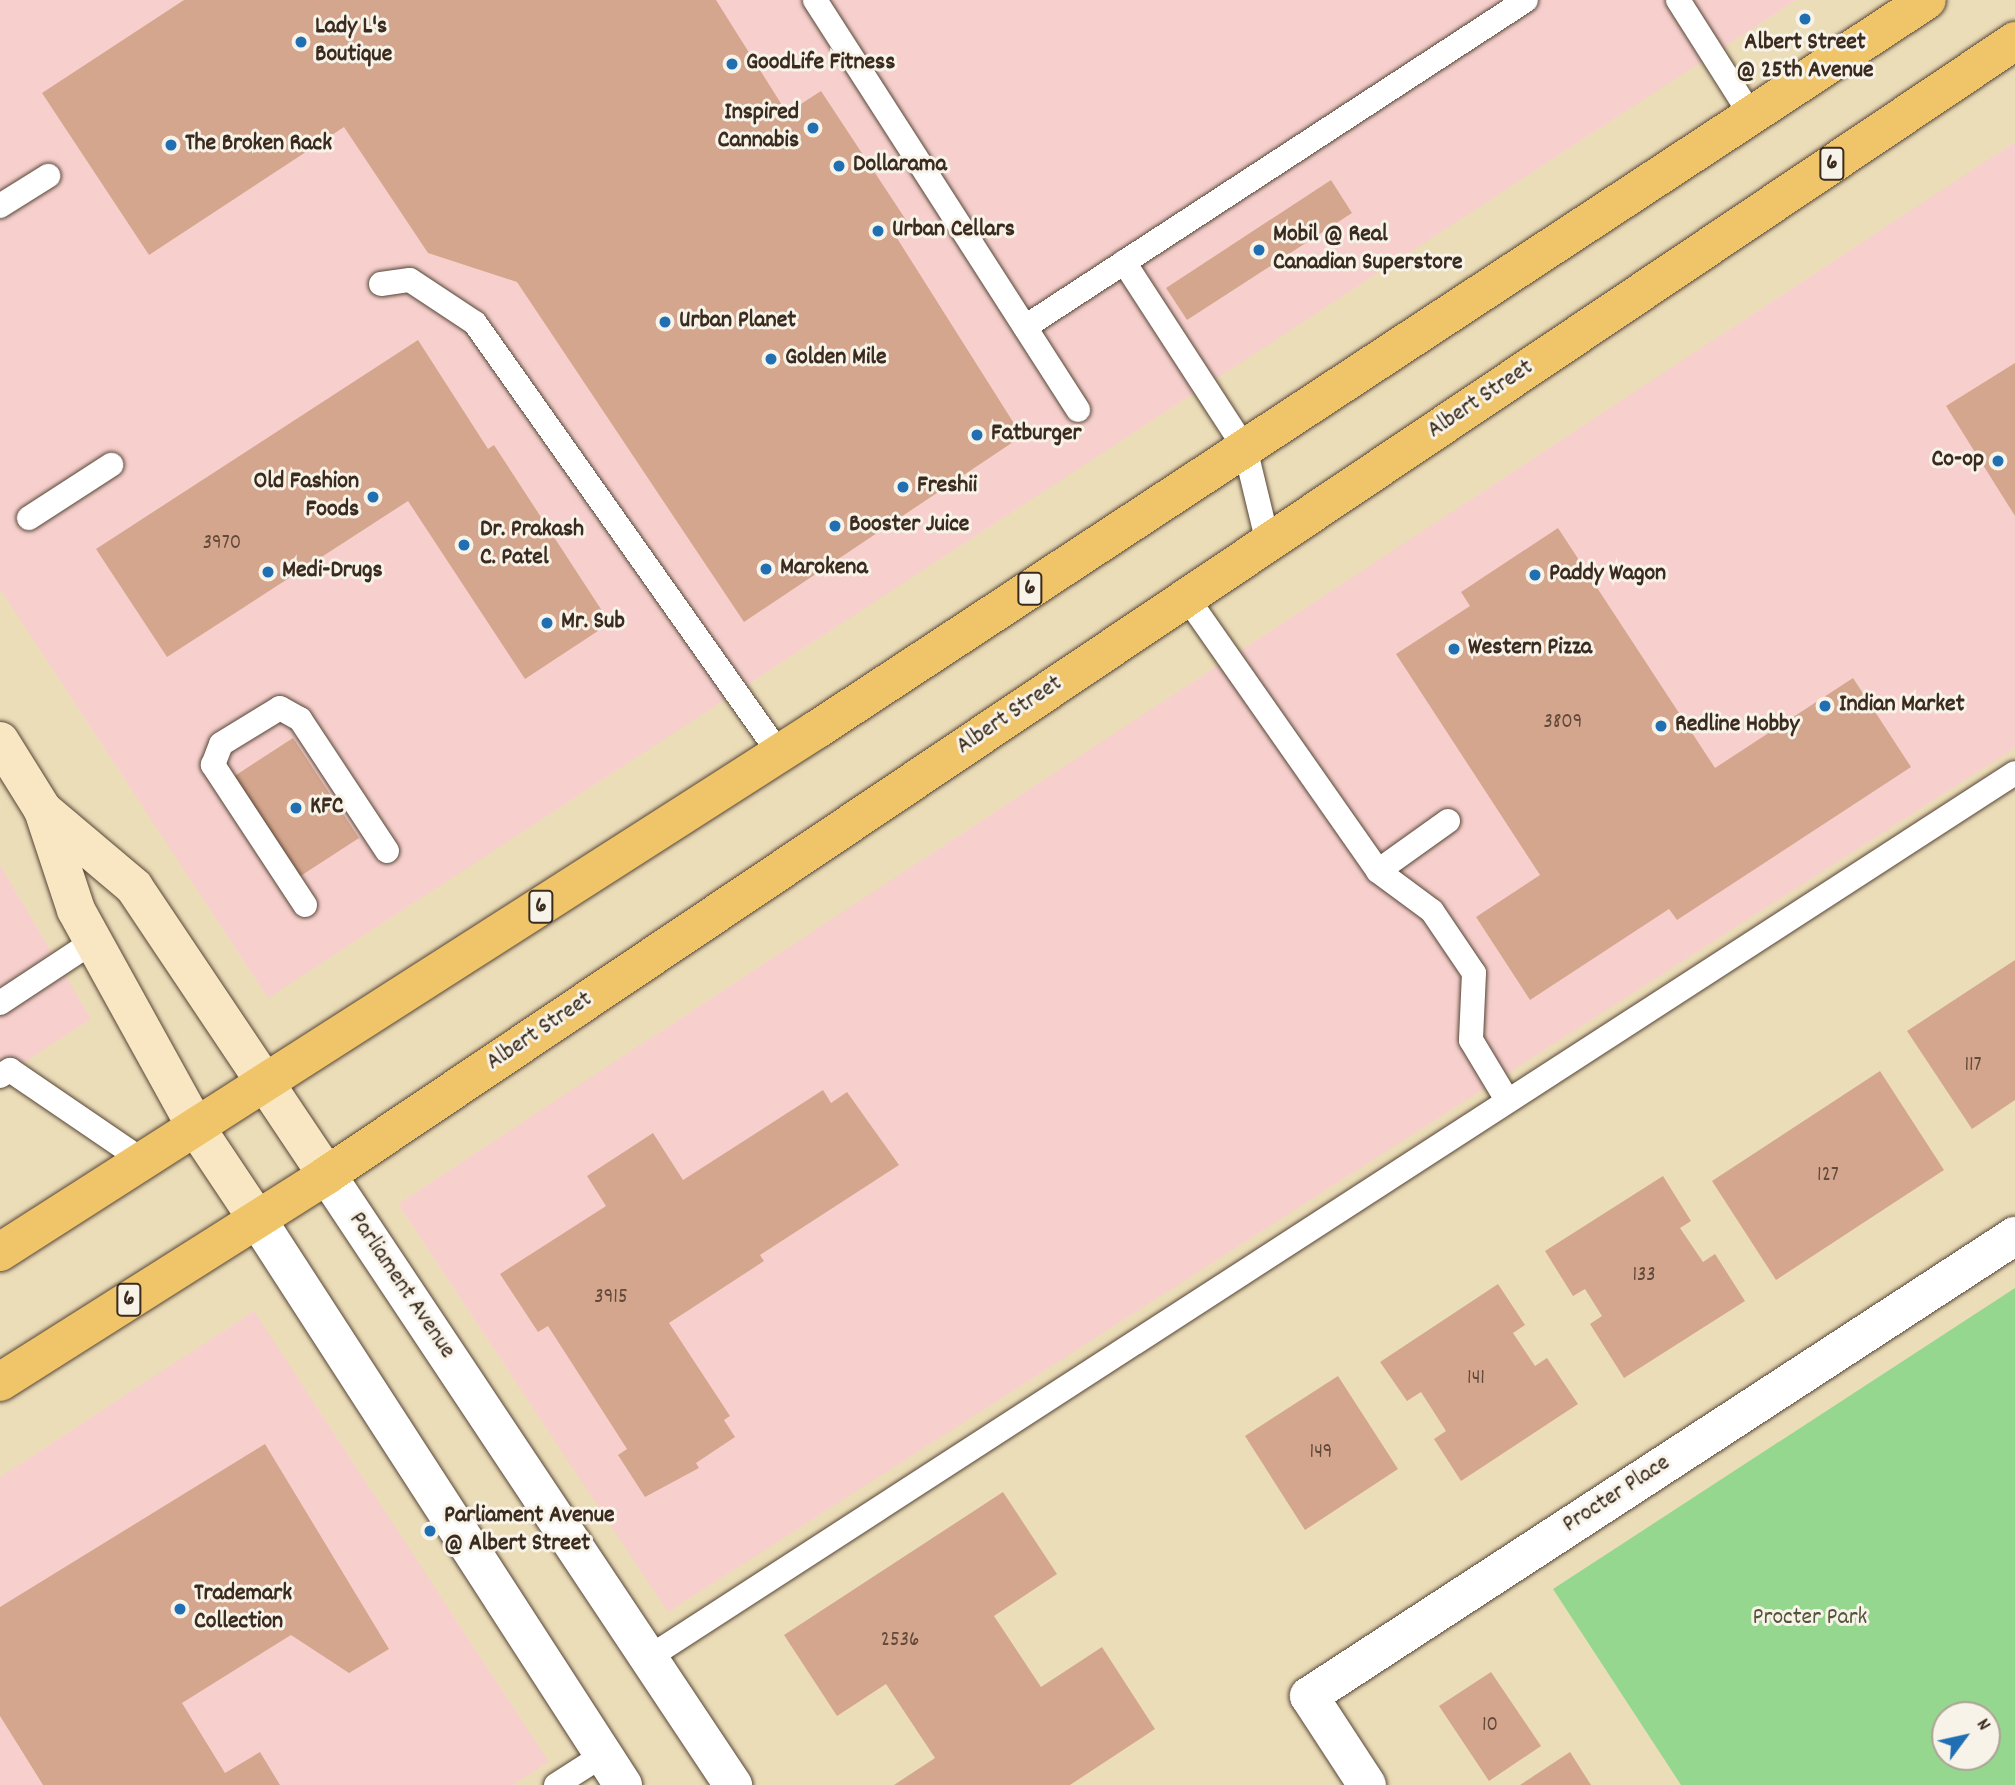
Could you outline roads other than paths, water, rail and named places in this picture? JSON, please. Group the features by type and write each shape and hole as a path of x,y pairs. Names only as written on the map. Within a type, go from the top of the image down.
{"main road":[{"name":"6","path":"0,1252 779,753 1927,0"},
{"name":"Albert Street","path":"0,1382 327,1175 2015,41"},
{"name":"Parliament Avenue","path":"5,763 43,810 134,887 327,1175"},
{"name":"Parliament Avenue","path":"43,810 76,910 195,1126 257,1219"}],"street":[{"name":"Parliament Avenue","path":"327,1175 733,1785"},
{"name":"Parliament Avenue","path":"257,1219 613,1770"},
{"name":"Procter Place","path":"1367,1785 1309,1696 2015,1236"}],"lane":[{"path":"815,0 1077,410"},
{"path":"1025,327 1526,0"},
{"path":"1678,0 1751,116"},
{"path":"0,206 48,176"},
{"path":"1124,262 1244,448 1268,543"},
{"path":"381,284 410,280 475,323 779,753"},
{"path":"29,518 111,465"},
{"path":"1187,598 1378,871 1432,911 1474,973 1471,1040 1507,1100"},
{"path":"305,905 213,765 221,744 280,708 300,719 387,850"},
{"path":"648,1658 2015,773"},
{"path":"1378,871 1448,821"},
{"path":"0,1003 94,941"},
{"path":"3,1067 142,1160"},
{"path":"556,1785 613,1770"}],"place":[{"name":"Albert Street @ 25th Avenue","path":"1805,19"},
{"name":"Lady L's Boutique","path":"301,42"},
{"name":"GoodLife Fitness","path":"732,64"},
{"name":"Inspired Cannabis","path":"813,128"},
{"name":"The Broken Rack","path":"171,145"},
{"name":"Dollarama","path":"839,166"},
{"name":"Urban Cellars","path":"878,231"},
{"name":"Mobil @ Real Canadian Superstore","path":"1259,250"},
{"name":"Urban Planet","path":"665,322"},
{"name":"Golden Mile","path":"771,359"},
{"name":"Fatburger","path":"977,435"},
{"name":"Co-op","path":"1998,461"},
{"name":"Freshii","path":"903,487"},
{"name":"Old Fashion Foods","path":"373,497"},
{"name":"Booster Juice","path":"835,526"},
{"name":"Dr. Prakash C. Patel","path":"464,545"},
{"name":"Marokena","path":"766,569"},
{"name":"Medi-Drugs","path":"268,572"},
{"name":"Paddy Wagon","path":"1535,575"},
{"name":"Mr. Sub","path":"547,623"},
{"name":"Western Pizza","path":"1454,649"},
{"name":"Indian Market","path":"1825,706"},
{"name":"Redline Hobby","path":"1661,726"},
{"name":"KFC","path":"296,808"},
{"name":"Parliament Avenue @ Albert Street","path":"430,1531"},
{"name":"Trademark Collection","path":"180,1609"}],"park label":[{"name":"Procter Park","path":"1810,1619"}]}
